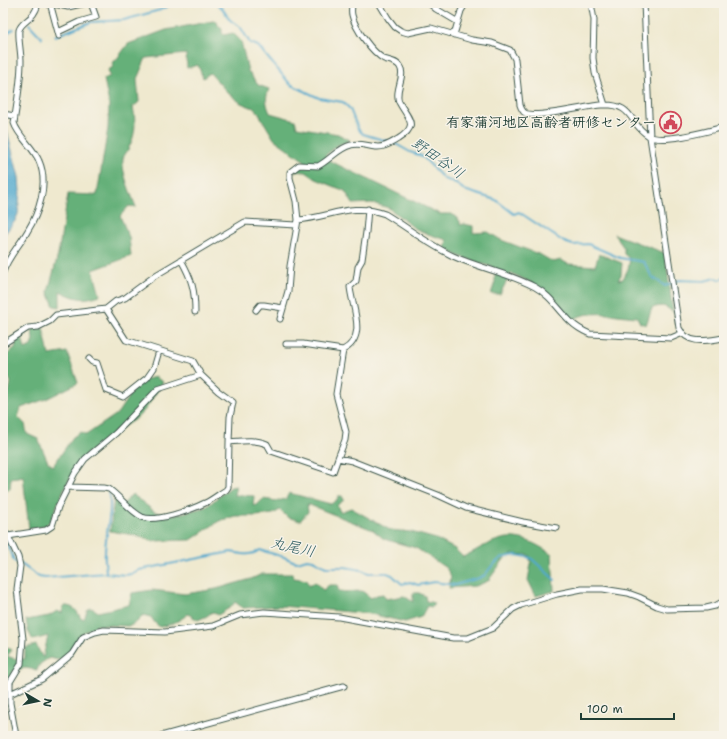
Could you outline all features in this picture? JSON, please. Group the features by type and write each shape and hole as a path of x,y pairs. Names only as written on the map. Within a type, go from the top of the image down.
{"street":[{"path":"3,272 6,262 28,231 37,210 43,190 43,175 39,162 15,126 21,62 19,32 22,25 34,14 38,3"},
{"path":"86,3 68,7 50,3 58,34 79,22 96,17 91,3"},
{"path":"280,319 288,291 290,266 298,220 290,172 299,165 318,166 339,150 353,144 378,147 389,144 406,134 410,122 410,118 398,99 398,88 402,70 399,65 384,58 368,44 356,25 352,15 352,3"},
{"path":"379,3 395,27 401,31 408,33 430,28 492,43 510,50 515,59 520,105 522,110 526,113 538,114 605,105 621,108 627,111 650,137 661,139 673,138 724,127"},
{"path":"429,3 458,22"},
{"path":"454,35 461,11 466,3"},
{"path":"591,3 594,20 593,58 595,73 605,105"},
{"path":"644,3 650,137 679,328 690,339 698,341 724,338"},
{"path":"3,114 15,116"},
{"path":"298,220 354,209 368,209 385,214 429,244 454,256 536,287 555,303 570,322 580,330 590,334 671,338 683,333"},
{"path":"228,442 248,440 261,441 267,444 271,451 333,472 345,440 346,432 336,394 343,350 351,344 356,334 357,321 350,287 356,281 358,267 362,260 368,209"},
{"path":"3,344 28,328 38,327 50,321 56,315 106,309 116,301 125,298 156,275 245,222 296,226"},
{"path":"181,260 192,283 195,295 195,312"},
{"path":"256,310 260,305 283,308"},
{"path":"68,487 109,489 141,517 156,519 185,511 205,503 226,490 228,487 228,442 233,402 201,375 193,361 126,340 106,309"},
{"path":"286,344 303,344 343,350"},
{"path":"89,359 92,362 98,363 106,390 123,397 148,378 154,368 159,351"},
{"path":"8,536 46,530 52,526 58,507 75,473 85,459 116,433 158,389 201,375"},
{"path":"338,458 352,461 438,495 466,508 523,522 557,528"},
{"path":"3,529 8,536 19,563 17,589 22,639 21,664 10,682 10,703 16,736"},
{"path":"10,694 42,679 72,654 83,637 104,630 165,632 213,626 240,615 264,612 339,617 453,638 468,638 493,628 513,609 521,605 558,594 582,589 603,589 628,593 667,609 706,608 715,606 724,601"},
{"path":"161,736 344,686"}],"green space":[{"path":"213,21 217,22 224,35 233,33 241,41 248,71 258,85 269,89 266,101 270,113 295,120 297,127 338,134 350,140 336,146 325,156 330,161 440,214 452,214 460,221 460,225 464,224 473,226 473,233 488,232 501,240 541,255 553,262 561,260 568,264 595,266 599,254 622,263 621,275 618,280 623,279 628,269 630,259 624,254 624,248 614,234 665,253 673,313 664,306 652,308 646,325 640,323 637,317 603,314 585,315 572,321 556,300 536,285 511,273 500,294 491,294 495,282 495,268 459,256 445,249 447,240 414,228 389,208 372,203 353,204 345,191 316,179 306,172 294,171 303,167 306,162 274,139 256,109 241,103 229,94 210,73 203,78 198,65 187,68 186,54 146,58 137,79 139,102 133,107 135,118 134,133 128,150 123,158 123,169 136,207 129,206 120,216 129,237 131,256 93,270 100,295 89,298 80,298 60,291 60,307 54,306 48,292 58,255 68,194 97,195 108,128 109,104 104,79 110,76 108,70 113,67 112,63 128,44 166,30"},
{"path":"43,328 49,355 67,352 78,383 46,399 21,408 18,417 25,424 27,434 38,439 48,462 53,466 73,437 81,432 86,435 117,414 139,381 155,377 163,382 145,410 137,418 115,432 83,457 64,489 51,520 45,526 29,529 23,476 11,478 10,489 3,492 3,392 9,392 11,382 4,368 4,364 7,356 15,348 17,338 22,337 25,349 31,346 33,340 32,329"},
{"path":"236,486 234,495 254,496 253,506 257,505 263,499 277,501 286,499 289,493 331,504 338,499 338,496 342,496 344,500 337,505 340,512 351,508 390,530 411,532 436,539 455,549 463,557 501,539 515,538 525,540 552,554 554,591 536,596 528,580 531,564 529,555 513,554 505,558 488,581 476,586 449,588 451,576 446,568 416,548 384,539 373,530 307,504 308,512 300,521 287,517 280,510 273,514 235,516 219,521 191,540 153,541 134,535 110,531 114,500 123,505 132,494 155,512 175,515 206,507 231,487"},
{"path":"262,574 292,574 294,578 307,580 309,586 315,582 323,590 329,585 337,585 339,592 362,591 371,598 383,594 386,599 404,596 413,602 413,593 419,593 425,596 426,601 434,603 432,607 427,606 421,617 405,622 371,614 339,611 281,606 243,608 235,602 231,607 218,615 212,612 198,620 188,614 175,622 160,627 151,617 143,615 138,621 130,626 97,625 81,634 70,654 59,660 49,658 40,664 37,670 25,668 14,671 7,683 3,683 3,645 12,650 7,656 15,659 25,659 25,648 36,645 43,658 48,636 33,640 28,631 26,620 49,616 57,611 62,613 63,606 70,606 77,611 81,619 84,619 90,608 98,612 129,605 132,593 152,590 185,594 216,589 251,579"}],"water":[{"path":"3,116 19,177 20,191 18,214 15,221 3,236"}],"waterway":[{"name":"野田谷川","path":"55,36 91,22 124,20 160,10 174,3"},
{"name":"野田谷川","path":"215,3 222,8 230,20 241,28 250,43 258,46 290,84 319,98 343,102 350,109 358,129 363,134 390,142"},
{"name":"野田谷川","path":"29,24 42,38"},
{"name":"野田谷川","path":"3,35 14,29"},
{"name":"野田谷川","path":"394,143 410,152 422,156 444,179 456,183 464,190 496,200 514,214 519,212 564,242 573,245 588,244 620,258 644,262 652,277 665,286 679,280 704,281 716,278 720,280 724,278"},
{"path":"106,573 105,546 110,508 109,493"},
{"name":"丸尾川","path":"3,537 9,547 14,561 17,562"},
{"name":"丸尾川","path":"21,564 39,577 45,578 106,573 125,575 139,570 231,552 249,554 260,550 297,562 307,559 313,560 326,567 345,567 362,570 368,573 387,573 392,575 402,584 410,582 418,585 434,582 455,585 479,578 485,575 501,558 516,555 532,559 555,580"}],"place":[{"name":"有家蒲河地区高齢者研修センター","path":"671,122"}]}
